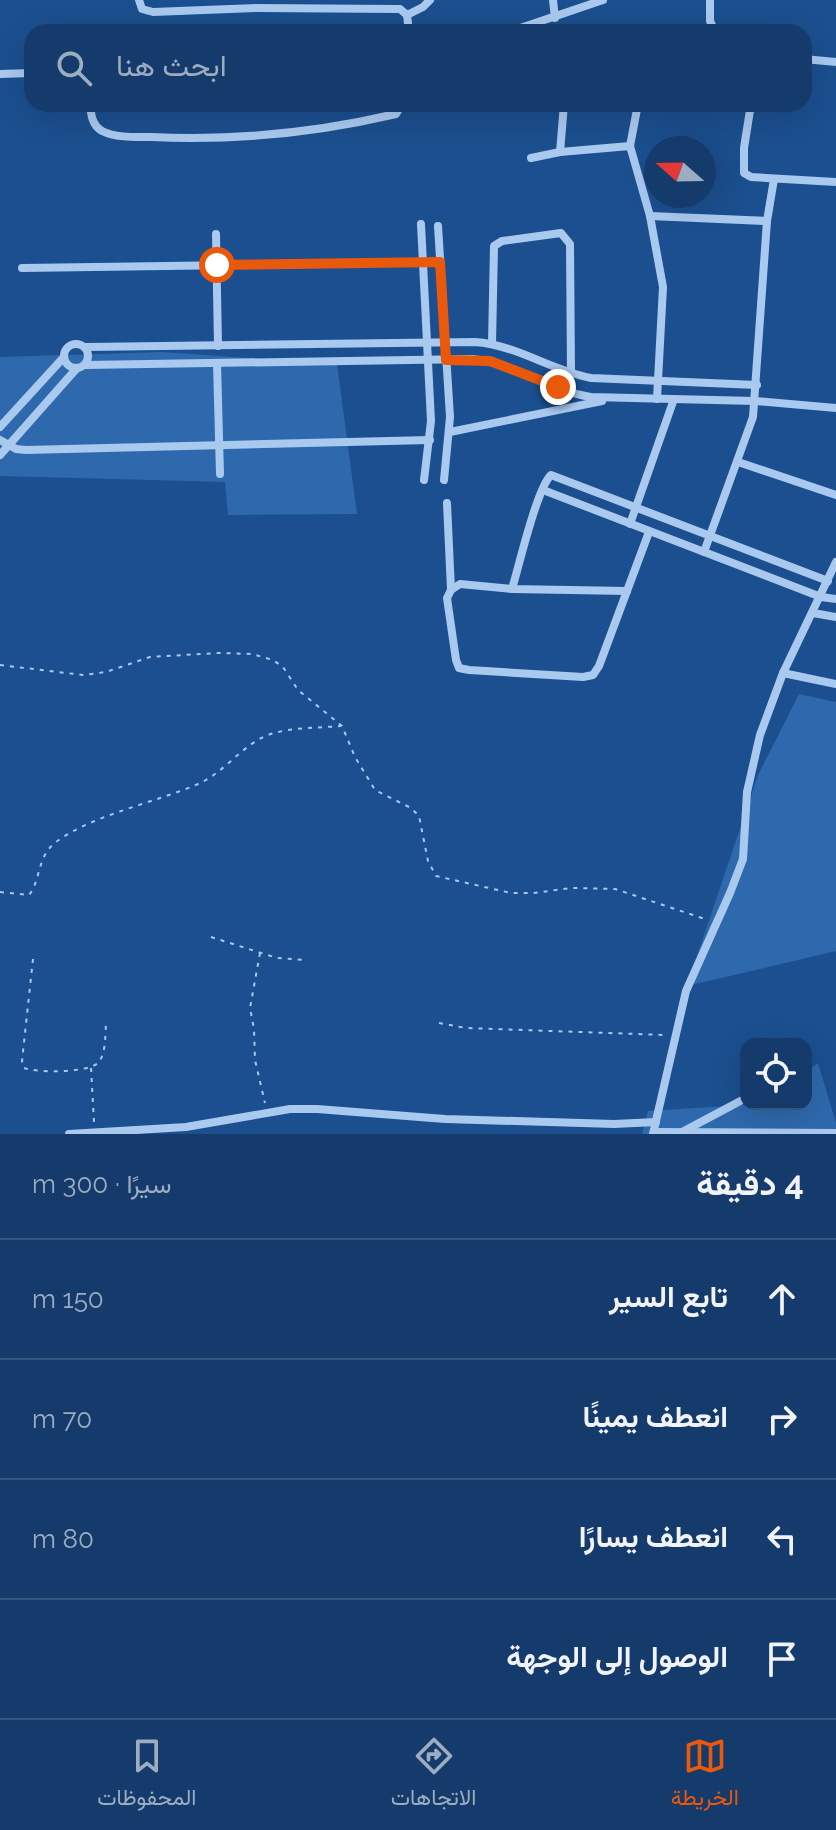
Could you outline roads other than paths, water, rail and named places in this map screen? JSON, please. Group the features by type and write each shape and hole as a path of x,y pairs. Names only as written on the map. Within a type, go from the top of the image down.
{"street":[{"path":"139,0 142,9 153,12 354,4 400,9 407,15 408,24"},
{"path":"407,15 430,0"},
{"path":"553,0 555,18"},
{"path":"535,24 603,0"},
{"path":"710,0 711,24"},
{"path":"812,60 836,62"},
{"path":"0,74 24,73"},
{"path":"91,112 96,126 111,134 200,140 328,128 397,112"},
{"path":"560,152 563,112"},
{"path":"636,112 630,146 650,216 663,287 657,399"},
{"path":"750,112 743,170 751,177 836,182"},
{"path":"531,158 560,152 630,146"},
{"path":"704,552 751,425 757,385 767,221 774,179"},
{"path":"650,216 767,221"},
{"path":"421,224 430,440 424,480"},
{"path":"438,226 450,432 444,480"},
{"path":"492,344 491,256 494,246 502,241 561,233 569,239 571,249 568,372 558,387"},
{"path":"216,234 218,346"},
{"path":"22,268 440,262"},
{"path":"0,427 64,357 69,345 77,343 86,347 492,344 583,376 757,385"},
{"path":"0,455 4,443 89,358 86,347"},
{"path":"64,357 68,365 81,367 490,361 577,395 614,399 755,401 836,408"},
{"path":"217,363 220,474"},
{"path":"577,395 583,376"},
{"path":"450,432 614,399"},
{"path":"630,524 674,399"},
{"path":"4,443 32,450 430,440"},
{"path":"738,462 836,495"},
{"path":"512,589 549,476 828,581"},
{"path":"559,494 564,480"},
{"path":"543,490 821,597 836,599"},
{"path":"447,503 451,590 447,598 459,668 583,677 593,675 649,532"},
{"path":"836,562 783,673 760,735 750,771 743,859 689,980 654,1133 836,1133"},
{"path":"451,590 460,584 512,589 627,591"},
{"path":"813,613 836,617"},
{"path":"783,673 836,684"},
{"path":"682,1132 740,1101"},
{"path":"69,1134 186,1127 267,1112 317,1109 445,1119 614,1124 656,1122"}]}
